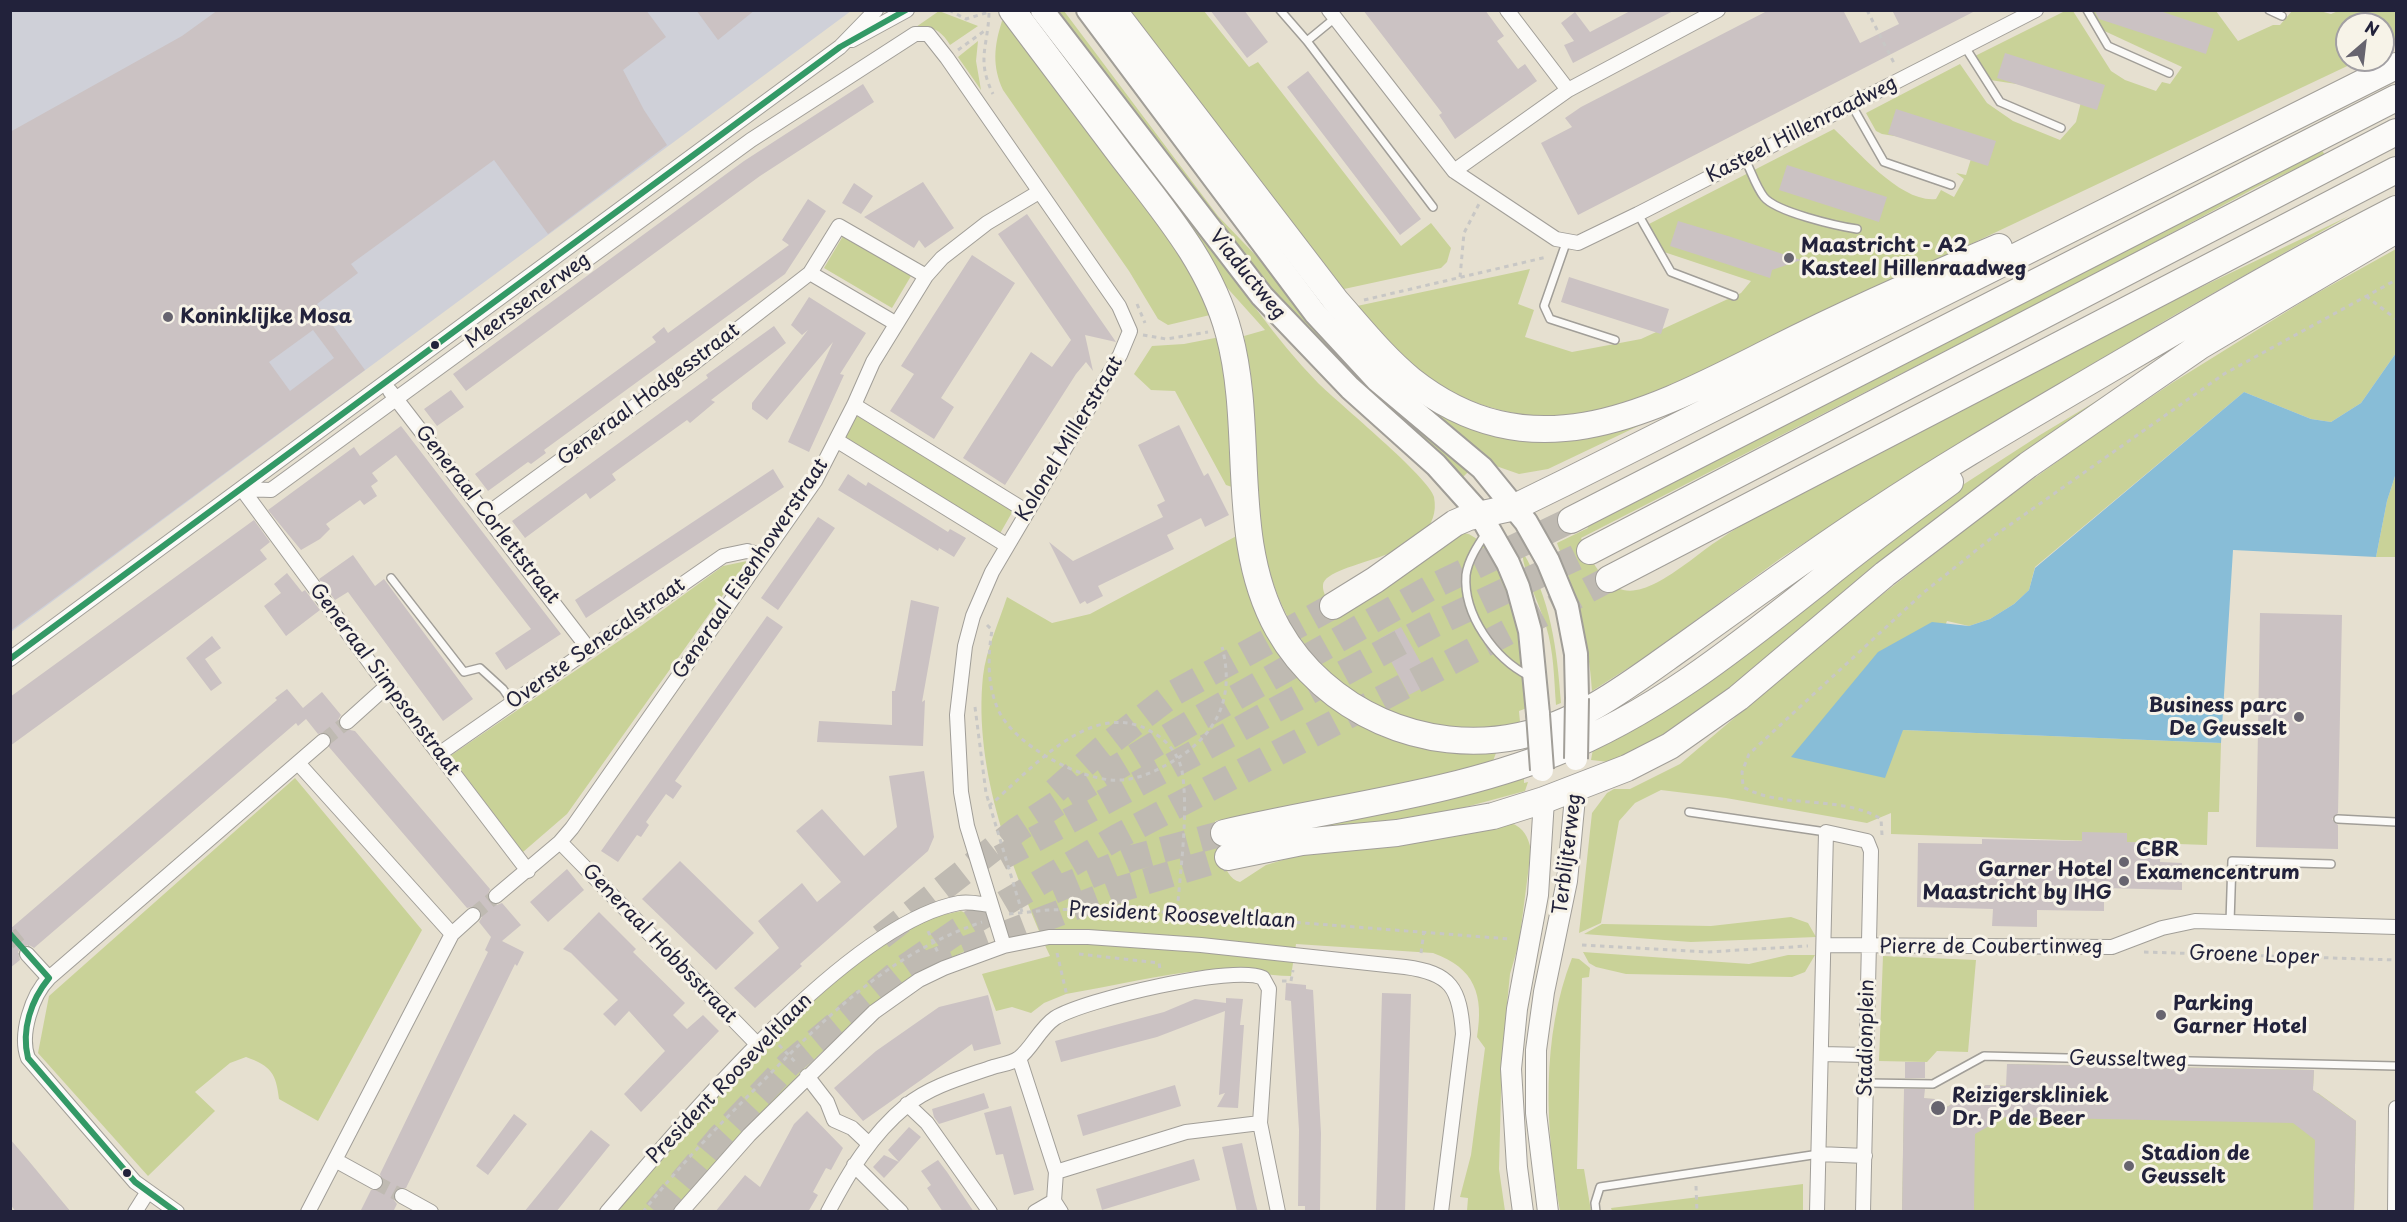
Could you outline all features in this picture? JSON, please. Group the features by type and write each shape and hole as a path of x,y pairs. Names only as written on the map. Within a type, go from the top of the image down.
{"highway":[{"path":"1113,10 1336,301 1369,339 1393,364 1433,395 1465,411 1500,424 1526,428 1564,429 1641,413 1716,379 1842,315 1954,266 2019,239 2061,235"},
{"path":"1017,15 1195,254 1214,290 1228,329 1236,370 1249,543 1256,578 1277,627 1297,658 1328,690 1365,714 1402,730 1442,739 1497,739 1543,729 1584,712 1634,681 1871,514 1956,459 2259,282 2397,209"},
{"path":"1334,606 1455,523 1484,521 1515,507 2397,66"},
{"path":"1571,520 2397,98"},
{"path":"1590,550 2397,132"},
{"path":"1609,579 2397,170"},
{"path":"2065,396 1866,544 1701,673 1624,721 1554,754 1490,776 1226,845 1302,842 1458,824 1544,800 1627,768 1690,733 1738,698 1885,574 2028,465 2210,340 2397,230"}],"main road":[{"name":"Viaductweg","path":"1088,10 1315,313 1377,380 1482,468 1515,507"},
{"name":"Viaductweg","path":"1017,15 1262,296 1350,388 1449,478 1484,521"},
{"name":"Terblijterweg","path":"1515,507 1539,543 1567,607 1576,654 1576,787 1567,881 1544,992 1536,1050 1536,1113 1548,1212"},
{"name":"Terblijterweg","path":"1484,521 1518,586 1530,631 1544,800 1538,895 1516,1009 1511,1069 1517,1167 1523,1212"}],"street":[{"name":"Meerssenerweg","path":"840,47 876,10"},
{"name":"Meerssenerweg","path":"10,659 840,47 907,10"},
{"path":"1507,10 1568,90"},
{"path":"1454,171 1568,90 1718,10"},
{"name":"Kasteel Hillenraadweg","path":"1566,243 1578,243 1638,214 2036,10"},
{"path":"1332,14 1454,171 1566,243"},
{"name":"Meerssenerweg","path":"242,489 271,490 395,397 751,140 915,34 933,37 1038,192"},
{"path":"739,122 751,140"},
{"path":"1038,192 1119,306 1130,331"},
{"name":"Generaal Eisenhowerstraat","path":"496,896 560,842 620,763 761,555 815,481 873,362 926,276 942,258 987,223 1038,192"},
{"path":"895,323 810,273 839,226 926,276"},
{"name":"Generaal Hodgesstraat","path":"487,514 694,363 810,273"},
{"name":"Kolonel Millerstraat","path":"1004,946 967,826 959,772 957,715 960,675 973,616 983,589 1006,545 1120,355 1130,331"},
{"name":"Generaal Corlettstraat","path":"384,383 588,648"},
{"path":"854,405 1026,511"},
{"path":"836,440 1006,545"},
{"name":"Generaal Simpsonstraat","path":"242,489 387,686 528,870"},
{"name":"Overste Senecalstraat","path":"439,754 723,556 747,551 761,555"},
{"path":"347,722 387,686"},
{"path":"177,1212 147,1193 28,1058 24,1040 37,993 49,978 323,741"},
{"path":"298,763 452,934"},
{"path":"1817,1212 1826,832 1867,842 1870,848"},
{"name":"Generaal Hobbsstraat","path":"560,842 758,1046"},
{"name":"Stadionplein","path":"1863,1212 1870,848"},
{"name":"President Rooseveltlaan","path":"607,1212 758,1046 821,984 889,934 921,916 961,903 992,911"},
{"path":"308,1212 452,934 473,915"},
{"name":"Pierre de Coubertinweg","path":"1824,945 2112,947 2178,923 2230,922 2397,927"},
{"name":"President Rooseveltlaan","path":"681,1212 742,1143 807,1076 881,1006 904,989 944,968 1004,946 1054,937 1118,939 1295,955 1435,972 1450,984 1460,1009 1463,1034 1442,1212"},
{"path":"27,954 49,978"},
{"path":"828,1212 854,1165 869,1144 907,1104 947,1083 1019,1058 1054,1018 1070,1010 1183,981 1248,974 1265,980 1269,989 1260,1124 1278,1212"},
{"path":"1821,1054 1866,1055"},
{"path":"1019,1058 1056,1172 1058,1206 1035,1212"},
{"path":"807,1076 827,1102 834,1120 852,1128 869,1144"},
{"path":"907,1104 927,1123 990,1212"},
{"path":"2395,1212 2397,1108"},
{"path":"1056,1172 1186,1132 1260,1124"},
{"path":"1819,1154 1865,1156"},
{"path":"335,1160 375,1182"},
{"path":"854,1165 901,1212"},
{"path":"135,1212 147,1193"},
{"path":"402,1196 431,1212"}],"lane":[{"path":"1280,10 1307,41 1433,207"},
{"path":"2087,10 2108,46 2169,73"},
{"path":"2269,10 2282,16"},
{"path":"1307,41 1332,14"},
{"path":"1965,46 2000,102 2061,128"},
{"path":"1851,104 1884,162 1952,185"},
{"path":"1745,158 1764,198 1786,210 1834,226 1857,230"},
{"path":"1638,214 1671,272 1734,296"},
{"path":"1566,243 1544,306 1550,319 1615,340"},
{"path":"1484,521 1466,574 1467,590 1474,612 1495,651 1511,667 1534,679"},
{"path":"391,578 464,672 480,668 503,689 512,702"},
{"path":"1689,812 1826,832"},
{"path":"2338,819 2397,822"},
{"path":"2230,922 2232,861 2331,864"},
{"name":"Geusseltweg","path":"1866,1083 1933,1084 1984,1056 2397,1066"},
{"path":"1596,1212 1595,1203 1600,1187 1819,1154"}],"path":[{"path":"949,10 966,19 1017,15"},
{"path":"1868,10 1902,79"},
{"path":"962,46 988,28 1017,15"},
{"path":"988,28 983,48 984,64 987,81 995,98"},
{"path":"1460,277 1464,233 1485,193"},
{"path":"1353,303 1543,259 1557,253 1566,243"},
{"path":"1870,848 1883,839 1881,819 1873,814 1818,802 1757,795 1743,787 1742,772 1749,754 1923,593 1994,536 2224,374 2397,280"},
{"path":"2366,296 2397,319"},
{"path":"1132,297 1143,314 1146,336 1142,345"},
{"path":"1130,331 1166,339 1218,331"},
{"path":"984,632 989,615"},
{"path":"986,624 992,630 990,672 992,692 998,710 1013,730 1047,756 1072,770 1105,780 1138,777 1153,772 1177,759 1201,740 1221,710 1228,675 1222,647"},
{"path":"975,702 981,765 989,806 1022,912"},
{"path":"989,806 1047,756 1086,729 1113,722 1128,722 1159,736 1177,759 1182,771 1183,810 1177,914"},
{"name":"President Rooseveltlaan","path":"643,1212 705,1138 854,992 888,967 992,911 1110,908 1510,939"},
{"path":"921,916 944,968"},
{"path":"1419,969 1424,931"},
{"path":"1054,937 1070,1010"},
{"path":"1582,945 1707,952 1824,945"},
{"name":"Groene Loper","path":"2112,947 2126,947 2146,953 2397,960"},
{"path":"1057,952 1159,963 1161,972"},
{"path":"1265,980 1291,981 1295,955"},
{"path":"769,1035 807,1076"},
{"path":"1696,1172 1697,1212"}],"shaded area":[{"name":"Koninklijke Mosa","path":"11,11 851,11 11,632"}],"green space":[{"path":"939,11 978,26 950,45 936,30 916,27"},
{"path":"1053,11 1064,11 1218,216 1265,265 1316,329 1469,471 1462,478 1382,406 1263,284"},
{"path":"1129,11 1204,11 1249,67 1258,62 1401,246 1431,223 1451,248 1447,262 1441,268 1344,289"},
{"path":"2065,11 2073,11 2111,71 2125,80 2156,91 2162,82 2170,84 2182,67 2098,28 2089,11 2216,11 2238,41 2273,25 2280,25 2292,11 2320,11 2331,14 2335,12 2335,72 1641,400 1578,415 1558,417 1536,416 1491,408 1448,391 1414,367 1384,338 1357,306 1530,269 1518,304 1534,310 1525,337 1572,352 1641,339 1741,293 1751,281 1664,252 1649,224 1834,129 1881,174 1909,193 1923,198 1936,199 1941,190 1954,197 1964,179 1956,173 1966,175 1974,149 1882,134 1876,131 1866,113 1960,64 1987,103 2013,121 2060,140 2076,122 2083,94 1990,80 1975,56"},
{"path":"2396,11 2396,43 2395,12 2336,12"},
{"path":"1006,18 1195,275 1210,315 1168,325 1158,319 1129,271 1003,90 997,73 995,56 999,30 1002,21"},
{"path":"978,41 976,61 981,90 958,57"},
{"path":"2321,149 2325,155 2257,187 2101,271 1581,538 1603,576 1614,586 1626,590 1654,584 1752,519 2166,304 2349,216 2171,317 1903,479 1781,558 1644,658 1592,691 1588,653 1580,616 1557,543 1588,528 1586,524"},
{"path":"1158,183 1176,201 1302,366 1401,458 1429,487 1434,497 1433,518 1422,534 1405,546 1329,576 1323,589 1338,617 1448,541 1464,533 1473,536 1490,552 1501,571 1509,593 1520,642 1527,708 1519,711 1520,722 1486,728 1452,727 1418,721 1386,710 1358,694 1332,675 1295,629 1279,598 1268,566 1258,500 1251,373 1244,336 1265,330 1221,281"},
{"path":"843,236 911,276 892,308 824,268"},
{"path":"2396,249 2396,353 2361,403 2331,422 2311,419 2244,392 2035,567 2029,590 2014,604 1990,619 1969,626 1947,621 1903,730 2221,743 2219,812 2208,812 2207,845 1891,834 1891,813 1867,823 1726,798 1661,790 1635,803 1619,821 1601,923 1579,933 1592,813 1607,793 1614,789 1630,789 1680,764 1851,619 1989,511 2083,443 2172,383 2310,297"},
{"path":"1220,337 1226,354 1235,488 1226,485 1175,391 1151,390 1134,374 1152,346 1184,344"},
{"path":"2168,358 1736,688 1658,742 1609,762 1591,760 1593,749 1941,499 2040,435"},
{"path":"1415,397 1467,421 1653,419 1548,469 1519,474 1496,466"},
{"path":"858,413 1014,509 998,537 841,439"},
{"path":"2396,473 2396,557 2376,557 2387,501"},
{"path":"1244,532 1312,686 1496,753 1493,761 1419,780 1215,821 1224,865 1233,879 1240,882 1266,865 1306,853 1511,823 1525,834 1531,850 1519,943 1510,974 1502,1054 1499,1169 1505,1211 1467,1211 1468,1198 1460,1197 1471,1155 1485,1048 1477,1037 1479,1008 1473,985 1459,967 1433,953 1296,944 1291,976 1230,970 1190,972 1066,994 1044,1003 1031,1013 1012,1007 996,1011 982,974 1050,956 1010,855 990,784 984,748 981,712 983,676 990,646 1007,597 1052,623 1090,614"},
{"path":"1522,551 1540,587 1551,624 1561,703 1556,705 1549,636 1523,561"},
{"path":"747,561 567,814 523,852 450,756 641,626 723,566"},
{"path":"1524,777 1524,783 1528,782 1525,791 1451,811 1380,822 1292,829"},
{"path":"295,778 422,930 318,1121 279,1099 271,1072 267,1067 246,1057 230,1063 195,1092 215,1111 148,1176 38,1053 49,996"},
{"path":"961,911 974,917 979,935 973,947 935,966 872,1006 851,1024 803,1070 674,1211 616,1212 737,1075 822,989 869,951 895,935 926,919"},
{"path":"1791,917 1808,923 1816,937 1691,942 1584,934 1602,924 1711,926"},
{"path":"1583,952 1749,964 1788,955 1815,955 1805,972 1792,977 1626,974 1596,967 1589,963"},
{"path":"1883,956 1976,960 1968,1052 1937,1051 1927,1062 1879,1061"},
{"path":"1572,958 1579,959 1590,968 1589,977 1582,978 1577,1169 1584,1169 1591,1211 1560,1211 1551,1148 1549,1084 1551,1051 1562,988"},
{"name":"Stadion de Geusselt","path":"2007,1064 2314,1070 2313,1087 2306,1087 2310,1092 2318,1093 2356,1121 2354,1211 1902,1212 1904,1098 1935,1099 1934,1111 1941,1110 1986,1085 2013,1086 2007,1081"},
{"path":"1803,1184 1803,1211 1612,1211 1611,1208"}],"water":[{"path":"2396,353 2396,473 2387,501 2376,557 2233,550 2221,743 1903,730 1885,778 1791,757 1878,652 1932,622 1969,626 1990,619 2014,604 2029,590 2035,568 2244,392 2311,419 2331,422 2361,403"}],"building":[{"name":"Koninklijke Mosa","path":"218,10 646,10 666,37 623,70 644,110 667,145 548,234 494,160 351,264 358,273 317,304 365,370 10,631 10,132 182,36","holes":["313,330 334,358 290,391 269,362"]},
{"path":"696,10 755,10 718,40"},
{"path":"1210,10 1244,10 1268,42 1247,58"},
{"path":"1363,10 1485,10 1504,36 1497,41 1518,69 1525,64 1537,81 1455,139 1439,115 1442,113"},
{"path":"1632,10 1675,10 1573,63 1564,45 1574,41 1561,23 1575,12 1590,32"},
{"path":"1769,10 1843,10 1860,43 1899,24 1892,10 1977,10 1578,215 1541,143 1572,127 1565,118 1581,107"},
{"path":"2094,10 2157,10 2214,29 2206,54 2099,19"},
{"path":"2005,53 2105,85 2097,110 1997,78"},
{"path":"1308,71 1421,219 1400,235 1287,87"},
{"path":"863,84 874,102 760,176 466,391 453,374 744,161"},
{"path":"1896,109 1996,141 1988,166 1888,134"},
{"path":"1787,165 1887,197 1879,222 1779,190"},
{"path":"923,182 954,228 925,248 919,240 914,248 864,217"},
{"path":"854,183 873,196 861,214 842,203"},
{"path":"808,199 826,211 785,274 544,450 546,453 531,464 528,462 488,491 475,474 656,342 652,337 664,327 668,333 789,245 782,240"},
{"path":"1027,214 1116,342 1085,335 1093,371 1086,362 1076,374 1005,485 963,458 1031,352 1052,367 1071,340 998,234"},
{"path":"1678,221 1801,260 1772,270 1770,278 1670,246"},
{"path":"972,255 1015,283 941,398 954,407 934,439 890,411 914,374 901,366"},
{"path":"1569,277 1669,309 1661,334 1561,302"},
{"path":"809,297 866,333 840,374 844,375 809,452 788,442 833,342 767,420 752,409 752,403 808,330 802,335 791,325"},
{"path":"774,326 786,343 711,400 715,402 690,423 687,420 612,474 616,480 590,499 586,493 525,538 512,521 708,378 706,375"},
{"path":"451,390 464,407 437,426 424,409"},
{"path":"1179,425 1204,476 1208,473 1229,515 1205,527 1201,518 1167,535 1174,549 1098,586 1103,596 1087,604 1085,601 1080,604 1049,542 1073,561 1163,517 1157,505 1165,501 1138,445"},
{"path":"401,426 561,634 506,670 495,653 531,629 396,455 372,473 378,481 371,486 377,496 364,505 360,500 326,524 330,529 320,539 301,550 268,510 354,447 360,456"},
{"path":"773,469 784,487 586,618 575,600"},
{"path":"848,474 866,486 868,482 948,532 950,529 966,538 954,557 939,548 938,551 838,490"},
{"path":"818,517 835,528 778,610 761,598"},
{"path":"254,520 270,542 260,550 267,559 10,746 10,697"},
{"path":"353,555 375,586 384,579 473,699 443,721 348,592 335,600 319,579"},
{"path":"287,573 302,592 305,590 320,610 286,636 264,606 281,593 274,584"},
{"path":"911,600 939,607 922,702 925,700 923,746 817,742 819,721 892,725 892,691 895,691"},
{"name":"Business parc De Geusselt","path":"2260,613 2342,615 2338,813 2332,819 2338,825 2338,849 2256,847"},
{"path":"767,616 783,627 675,781 682,786 673,799 666,794 646,822 649,825 641,837 637,835 618,862 601,851"},
{"path":"1401,627 1432,683 1409,695 1379,639"},
{"path":"212,636 221,648 205,659 222,683 211,691 186,658"},
{"path":"287,689 303,708 322,692 341,715 338,720 340,728 355,731 490,889 487,897 490,902 497,905 502,903 521,925 502,941 524,952 517,966 515,964 406,1188 398,1188 394,1192 394,1200 397,1204 393,1212 360,1212 371,1190 379,1190 383,1186 380,1174 488,952 485,950 491,937 479,922 482,917 480,909 475,906 467,908 329,747 330,736 325,732 318,734 306,719 298,726 296,723 34,948 29,945 21,947 18,952 20,960 10,968 10,929"},
{"path":"924,771 934,837 928,851 800,964 802,966 755,1008 734,988 779,948 758,921 802,883 817,902 841,882 796,831 822,809 864,856 897,827 889,776"},
{"path":"2082,832 2127,833 2127,842 2161,843 2160,862 2182,863 2182,890 2104,888 2104,911 2037,910 2037,927 1992,926 1993,909 1917,907 1918,843 1982,844 1982,839 2082,841"},
{"path":"680,861 754,933 716,970 642,899"},
{"path":"567,869 584,890 548,922 530,902"},
{"path":"599,912 636,949 633,952 685,1003 673,1015 687,1029 703,1015 719,1031 641,1112 624,1094 665,1051 629,1011 615,1026 603,1014 618,1000 571,953 563,949"},
{"path":"1286,983 1306,985 1306,989 1313,990 1321,1133 1320,1212 1305,1212 1305,1206 1298,1206 1299,1130 1291,1001 1285,1000"},
{"path":"1382,993 1411,994 1405,1212 1376,1212"},
{"path":"988,995 1001,1044 974,1051 972,1044 863,1121 834,1088 876,1051 939,1007"},
{"path":"1226,998 1243,999 1240,1025 1244,1025 1238,1108 1217,1107 1225,1093 1219,1095 1225,1011 1157,1037 1061,1062 1055,1041 1164,1012 1195,999 1226,1003"},
{"path":"1905,1062 1925,1062 1925,1078 1905,1078"},
{"path":"2007,1064 2314,1070 2313,1090 2356,1121 2354,1212 2313,1212 2315,1140 2293,1123 2005,1117 1975,1134 1974,1212 1902,1212 1904,1089 1925,1089 1924,1098 1935,1099 1934,1114 1986,1085 2006,1086"},
{"path":"1175,1085 1181,1106 1083,1136 1077,1115"},
{"path":"984,1093 989,1108 939,1124 934,1117 932,1109"},
{"path":"1011,1106 1034,1190 1014,1195 1003,1154 996,1155 984,1113"},
{"path":"807,1111 843,1148 831,1170 826,1168 813,1192 818,1195 808,1212 715,1212 745,1175 760,1187 794,1124"},
{"path":"514,1114 527,1124 488,1175 476,1166"},
{"path":"909,1127 921,1137 899,1162 888,1150"},
{"path":"591,1130 610,1145 556,1212 524,1212"},
{"path":"10,1139 71,1212 16,1212 10,1204"},
{"path":"1242,1143 1258,1212 1237,1212 1222,1147"},
{"path":"884,1155 899,1162 884,1178 873,1167"},
{"path":"1194,1159 1200,1180 1102,1210 1096,1189"},
{"path":"938,1160 974,1212 943,1212 927,1188 931,1185 921,1171"}],"tunnel":[{"path":"881,937 1017,830 1058,803 1194,721 1430,588 1571,520"},
{"path":"1000,858 1433,625 1590,551"},
{"path":"656,1212 720,1137 789,1064 901,970 959,930 1119,836 1609,579"},
{"path":"1055,791 1103,748 1174,693 1333,606"},
{"path":"323,741 347,722"},
{"path":"1053,891 1132,858 1224,833"},
{"path":"927,964 1124,888 1228,857"},
{"path":"473,915 496,896"},
{"path":"10,933 27,954"},
{"path":"375,1182 402,1196"}],"transit line":[{"path":"10,659 840,47 906,10"},
{"path":"10,934 49,978"},
{"path":"49,978 37,996 29,1016 26,1037 28,1058 135,1182 176,1212"}],"place":[{"name":"Maastricht - A2 Kasteel Hillenraadweg","path":"1789,258"},
{"name":"Koninklijke Mosa","path":"168,317"},
{"name":"Business parc De Geusselt","path":"2299,717"},
{"name":"CBR Examencentrum","path":"2124,862"},
{"name":"Garner Hotel Maastricht by IHG","path":"2124,881"},
{"name":"Parking Garner Hotel","path":"2161,1015"},
{"name":"Reizigerskliniek Dr. P de Beer","path":"1938,1108"},
{"name":"Stadion de Geusselt","path":"2129,1166"}]}
